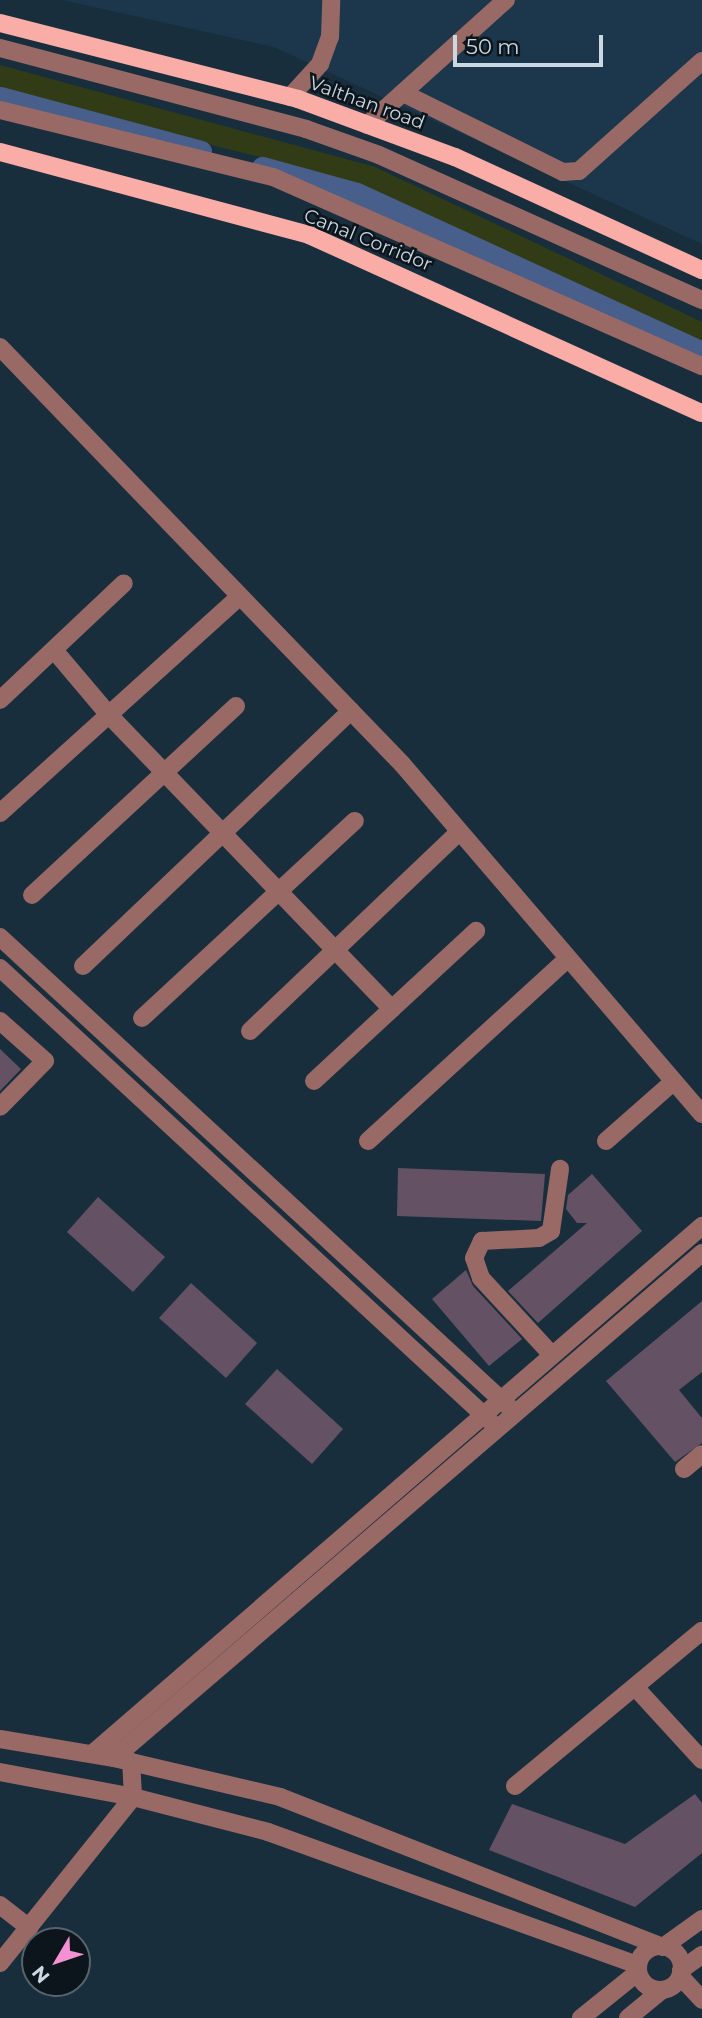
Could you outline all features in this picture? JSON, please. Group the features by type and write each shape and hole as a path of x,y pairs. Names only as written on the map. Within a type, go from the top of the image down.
{"main road":[{"name":"Valthan road","path":"0,23 290,97 455,157 702,270"},
{"name":"Canal Corridor","path":"0,152 309,235 702,413"}],"street":[{"path":"290,97 320,64 330,37 331,0"},
{"path":"367,125 405,94 506,0"},
{"path":"0,48 306,129 391,160 702,300"},
{"path":"405,94 564,172 579,171 702,61"},
{"path":"0,110 273,177 702,366"},
{"path":"0,347 351,711 702,1114"},
{"path":"0,700 124,583"},
{"path":"0,813 239,597"},
{"path":"54,650 109,715 282,890 392,1009"},
{"path":"33,895 236,706"},
{"path":"83,967 351,711"},
{"path":"142,1018 355,821"},
{"path":"250,1031 459,832"},
{"path":"314,1081 476,931"},
{"path":"0,936 515,1413"},
{"path":"368,1141 567,959"},
{"path":"0,968 498,1428"},
{"path":"0,1021 45,1061 0,1107"},
{"path":"606,1141 673,1082"},
{"path":"552,1355 481,1278 474,1258 482,1241 539,1238 551,1231 560,1169"},
{"path":"92,1754 702,1226"},
{"path":"122,1760 515,1413 702,1253"},
{"path":"684,1469 702,1454"},
{"path":"515,1786 702,1630"},
{"path":"635,1687 702,1760"},
{"path":"0,1739 122,1760 280,1797 661,1947 678,1957 681,1973 702,2000"},
{"path":"122,1760 133,1797"},
{"path":"0,1772 133,1797 268,1832 638,1968 644,1984 662,1990"},
{"path":"30,1927 133,1797"},
{"path":"0,1905 28,1927"},
{"path":"581,2018 638,1968 648,1950 661,1947 702,1919"},
{"path":"0,1963 21,1938"},
{"path":"628,2018 702,1955"}],"shaded area":[{"path":"63,0 702,0 702,244 274,47"}],"green space":[{"path":"0,65 375,167 702,322 702,347 358,186 289,164 0,93"}],"building":[{"path":"0,1049 21,1069 0,1091"},
{"path":"398,1168 545,1174 541,1221 397,1216"},
{"path":"592,1174 642,1231 538,1323 508,1291 587,1223 577,1223 566,1209 568,1195"},
{"path":"98,1197 165,1257 133,1292 67,1232"},
{"path":"466,1270 473,1286 522,1339 489,1366 432,1299"},
{"path":"191,1283 257,1343 226,1378 159,1318"},
{"path":"702,1301 702,1372 679,1390 702,1418 702,1443 675,1462 606,1381"},
{"path":"277,1369 343,1429 312,1464 245,1404"},
{"path":"695,1794 702,1803 702,1853 635,1907 489,1850 512,1804 625,1844"}],"waterway":[{"path":"0,97 201,151"},
{"path":"262,167 357,193 702,352"}]}
